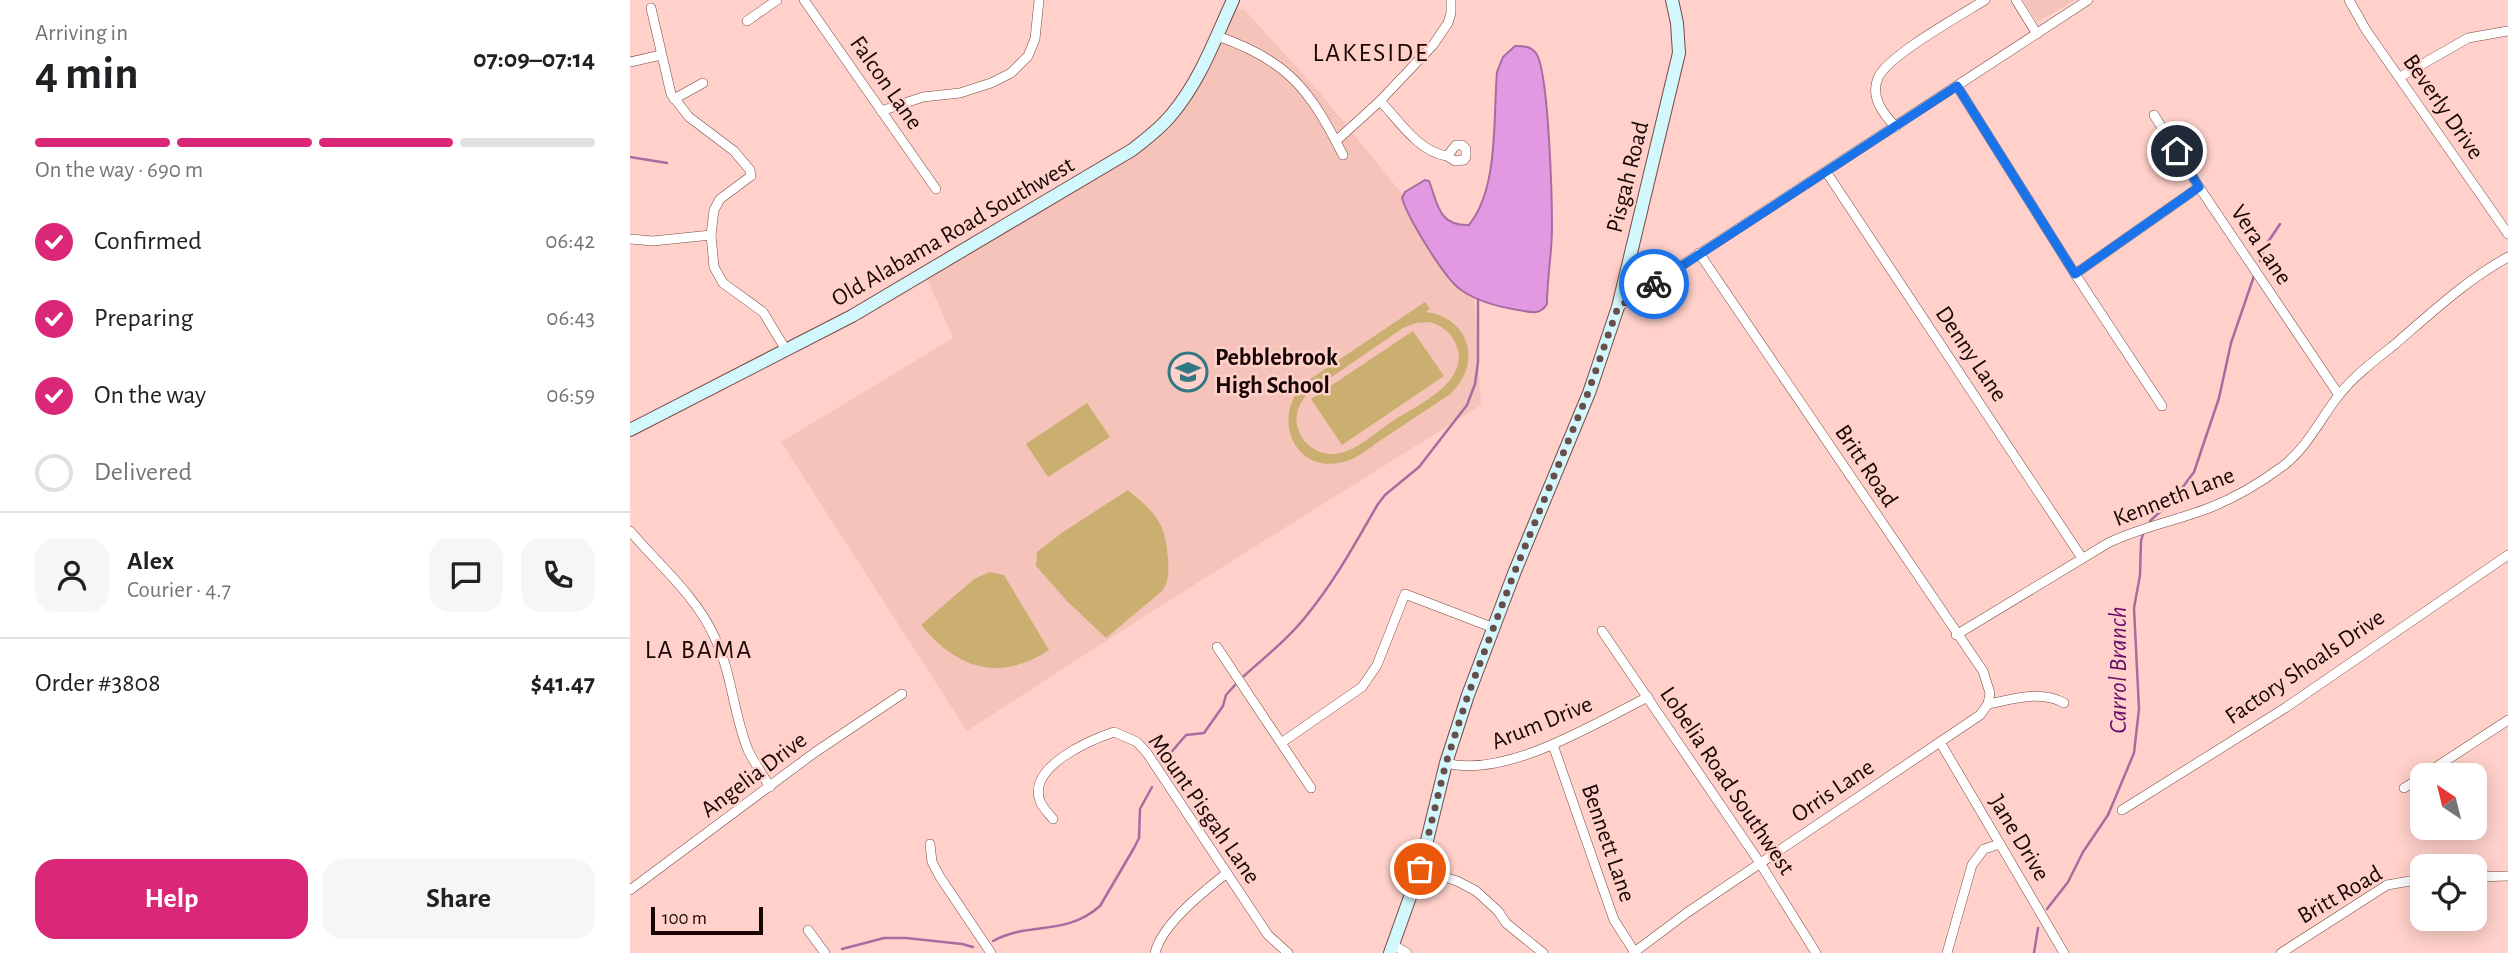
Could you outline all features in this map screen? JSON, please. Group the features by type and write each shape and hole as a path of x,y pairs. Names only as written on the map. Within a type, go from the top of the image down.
{"street":[{"path":"747,21 777,0"},
{"name":"Falcon Lane","path":"804,0 936,189"},
{"path":"881,111 923,97 960,93 1011,73 1028,57 1035,39 1039,0"},
{"name":"Old Alabama Road Southwest","path":"630,430 852,316 1132,150 1154,132 1179,105 1203,66 1233,0"},
{"path":"1336,141 1380,101 1443,33 1451,13 1451,0"},
{"name":"Pisgah Road","path":"1391,949 1420,869 1446,763 1494,628 1588,393 1618,307 1679,53 1672,0"},
{"path":"1896,127 1882,110 1875,94 1882,71 1897,57 1984,0"},
{"path":"2015,0 2037,34"},
{"path":"1618,307 1827,173 2088,0"},
{"name":"Beverly Drive","path":"2349,0 2367,32 2508,234"},
{"path":"651,8 674,99 689,117 734,151 750,170 751,176 720,200 714,211 712,254 718,276 723,283 763,312 786,350"},
{"path":"2399,77 2468,38 2508,31"},
{"path":"1217,36 1246,46 1286,70 1305,92 1343,155"},
{"path":"630,62 661,55"},
{"path":"674,99 703,83"},
{"path":"1957,86 2162,406"},
{"path":"1380,101 1417,141 1433,152 1447,156"},
{"name":"Vera Lane","path":"2154,115 2199,187 2339,395"},
{"name":"Denny Lane","path":"1827,173 2082,558"},
{"path":"2075,274 2199,187"},
{"path":"630,239 653,241 711,235"},
{"name":"Britt Road","path":"1699,253 1956,635 1983,671 1990,692 1988,704"},
{"name":"Kenneth Lane","path":"1956,635 2082,558 2134,530 2208,509 2259,483 2295,456 2339,395 2359,374 2443,302 2508,257"},
{"path":"630,531 701,614 714,635 725,663 746,744 770,787"},
{"name":"Factory Shoals Drive","path":"2122,810 2205,755 2285,708 2508,555"},
{"path":"1282,743 1362,687 1377,666 1405,594 1494,628"},
{"name":"Lobelia Road Southwest","path":"1602,631 1760,863 1816,953"},
{"path":"1217,647 1311,788"},
{"name":"Angelia Drive","path":"630,890 814,753 902,694"},
{"path":"1988,704 2030,696 2052,696 2064,703"},
{"name":"Arum Drive","path":"1446,763 1475,766 1496,763 1553,744 1648,697"},
{"name":"Orris Lane","path":"1634,952 1688,912 1980,715 1988,704"},
{"path":"2443,763 2508,720"},
{"name":"Mount Pisgah Lane","path":"1053,819 1040,802 1039,788 1044,774 1051,766 1092,740 1114,732 1125,735 1137,742 1147,753 1268,935 1288,953"},
{"name":"Jane Drive","path":"1940,742 2064,953"},
{"name":"Bennett Lane","path":"1553,744 1614,920 1634,952"},
{"path":"2404,789 2410,785"},
{"path":"930,844 932,862 940,877 992,953"},
{"path":"1947,953 1976,857 1984,849 2000,844"},
{"path":"1420,869 1457,881 1476,891 1498,911 1506,923 1543,953"},
{"path":"1155,953 1161,938 1181,915 1203,892 1227,873"},
{"path":"2487,877 2508,876"},
{"name":"Britt Road","path":"2281,953 2387,885 2410,881"},
{"path":"808,930 825,953"},
{"path":"1391,949 1407,953"}],"shaded area":[{"path":"2023,0 2075,0 2037,22"},
{"name":"Pebblebrook High School","path":"1244,9 1320,93 1452,255 1474,294 1481,405 967,731 781,442 953,338 923,270 1158,127 1195,78 1231,10"},
{"path":"1515,46 1523,46 1535,52 1540,62 1547,107 1552,228 1547,304 1534,312 1488,303 1461,290 1427,247 1402,198 1405,192 1425,180 1429,181 1437,205 1445,218 1451,222 1469,225 1479,210 1490,173 1497,72 1503,57"},
{"path":"1425,302 1430,309 1426,312 1453,323 1462,333 1467,345 1469,358 1466,371 1449,395 1363,453 1343,462 1326,464 1311,459 1300,451 1292,439 1290,410 1295,395 1306,382","holes":["1430,322 1447,331 1457,347 1459,360 1448,383 1426,401 1350,450 1330,454 1314,449 1306,443 1298,429 1297,418 1307,394 1403,328"]},
{"path":"1413,331 1444,376 1342,445 1311,399"},
{"path":"1087,403 1110,437 1048,477 1026,444"},
{"path":"1128,490 1152,512 1162,527 1167,547 1168,576 1162,591 1106,638 1067,601 1036,566 1037,552"},
{"path":"990,572 1004,575 1049,650 1013,666 979,666 949,652 921,625 974,579"}],"waterway":[{"path":"630,157 667,163"},
{"path":"2260,261 2264,248 2280,224"},
{"path":"2150,521 2174,499 2194,472 2219,398 2231,343 2254,276"},
{"path":"1244,676 1307,615 1336,575 1378,504 1419,467 1467,405 1475,384 1478,362 1478,299"},
{"name":"Carrol Branch","path":"2047,909 2068,882 2083,852 2108,815 2134,753 2139,709 2134,608 2143,534"},
{"path":"1168,756 1186,735 1204,733 1223,706 1226,695 1235,685"},
{"path":"993,941 1020,931 1074,922 1100,906 1139,838 1140,809 1152,787"},
{"path":"2034,953 2038,928"},
{"path":"842,949 884,938 906,938 973,947"}],"way so far":[{"path":"1420,869 1446,763 1468,695 1515,571 1588,393 1618,307 1654,284"}],"place":[{"name":"Pebblebrook High School","path":"1188,372"}],"district":[{"name":"LAKESIDE","path":"1371,53"},
{"name":"LA BAMA","path":"699,650"}],"route":[{"path":"1654,284 1957,86 2075,274 2199,187 2177,151"}]}
